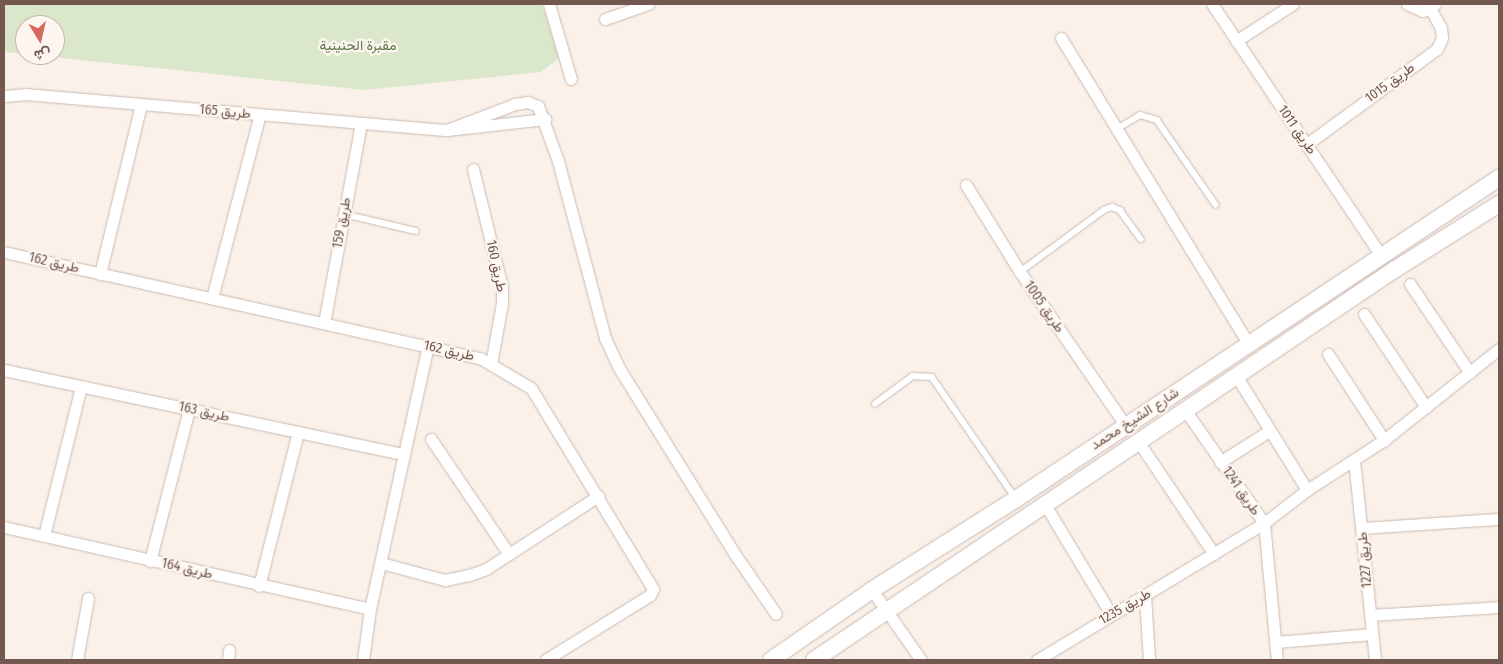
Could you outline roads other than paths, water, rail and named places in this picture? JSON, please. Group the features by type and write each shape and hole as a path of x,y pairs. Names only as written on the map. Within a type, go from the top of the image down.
{"street":[{"path":"549,4 571,79"},
{"path":"605,19 648,4"},
{"name":"طريق 1011","path":"1212,4 1382,257"},
{"path":"1236,41 1293,4"},
{"path":"1407,4 1415,10 1432,6"},
{"name":"طريق 1015","path":"1307,144 1437,49 1442,38 1442,28 1432,6"},
{"path":"1061,38 1249,345"},
{"name":"طريق 165","path":"4,96 25,94 447,130 545,119 538,106 528,102 515,104 447,130"},
{"path":"100,274 141,105"},
{"path":"212,298 260,114"},
{"path":"545,119 605,338 619,368 736,556 776,614"},
{"name":"طريق 159","path":"324,323 361,122"},
{"name":"طريق 160","path":"473,170 502,288 502,303 491,364"},
{"name":"شارع الشيخ محمد","path":"771,660 872,590 1016,499 1499,178"},
{"name":"طريق 1005","path":"966,185 1020,272 1126,426"},
{"name":"شارع الشيخ محمد","path":"815,660 1044,503 1237,377 1394,270 1499,204"},
{"name":"طريق 162","path":"4,252 480,358 531,388 653,589 650,595 545,660"},
{"path":"1410,284 1470,373"},
{"path":"1364,314 1426,407"},
{"path":"363,660 370,609 428,346"},
{"name":"طريق 1235","path":"1037,660 1110,614 1144,596 1264,523 1307,490 1384,440 1499,349"},
{"path":"1328,354 1384,440"},
{"name":"طريق 163","path":"4,370 404,454"},
{"path":"1237,377 1307,490"},
{"path":"44,536 81,386"},
{"path":"150,561 189,409"},
{"name":"طريق 1241","path":"1185,410 1264,523 1277,660"},
{"path":"1220,462 1269,431"},
{"path":"259,586 298,432"},
{"path":"431,440 509,554"},
{"path":"1138,441 1214,554"},
{"name":"طريق 1227","path":"1354,460 1375,660"},
{"path":"381,563 445,580 486,569 598,496"},
{"path":"1044,503 1110,614"},
{"path":"1362,528 1499,519"},
{"name":"طريق 164","path":"4,527 259,586 370,609"},
{"path":"872,590 921,660"},
{"path":"1144,596 1149,660"},
{"path":"77,660 88,598"},
{"path":"1370,615 1499,607"},
{"path":"1276,642 1372,634"}],"lane":[{"path":"1117,129 1140,115 1156,120 1216,205"},
{"path":"1020,272 1104,210 1112,207 1120,210 1141,239"},
{"path":"344,214 416,231"},
{"path":"875,404 913,376 932,377 1016,499"}],"park label":[{"name":"مقبرة الحنينية","path":"358,46"}]}
